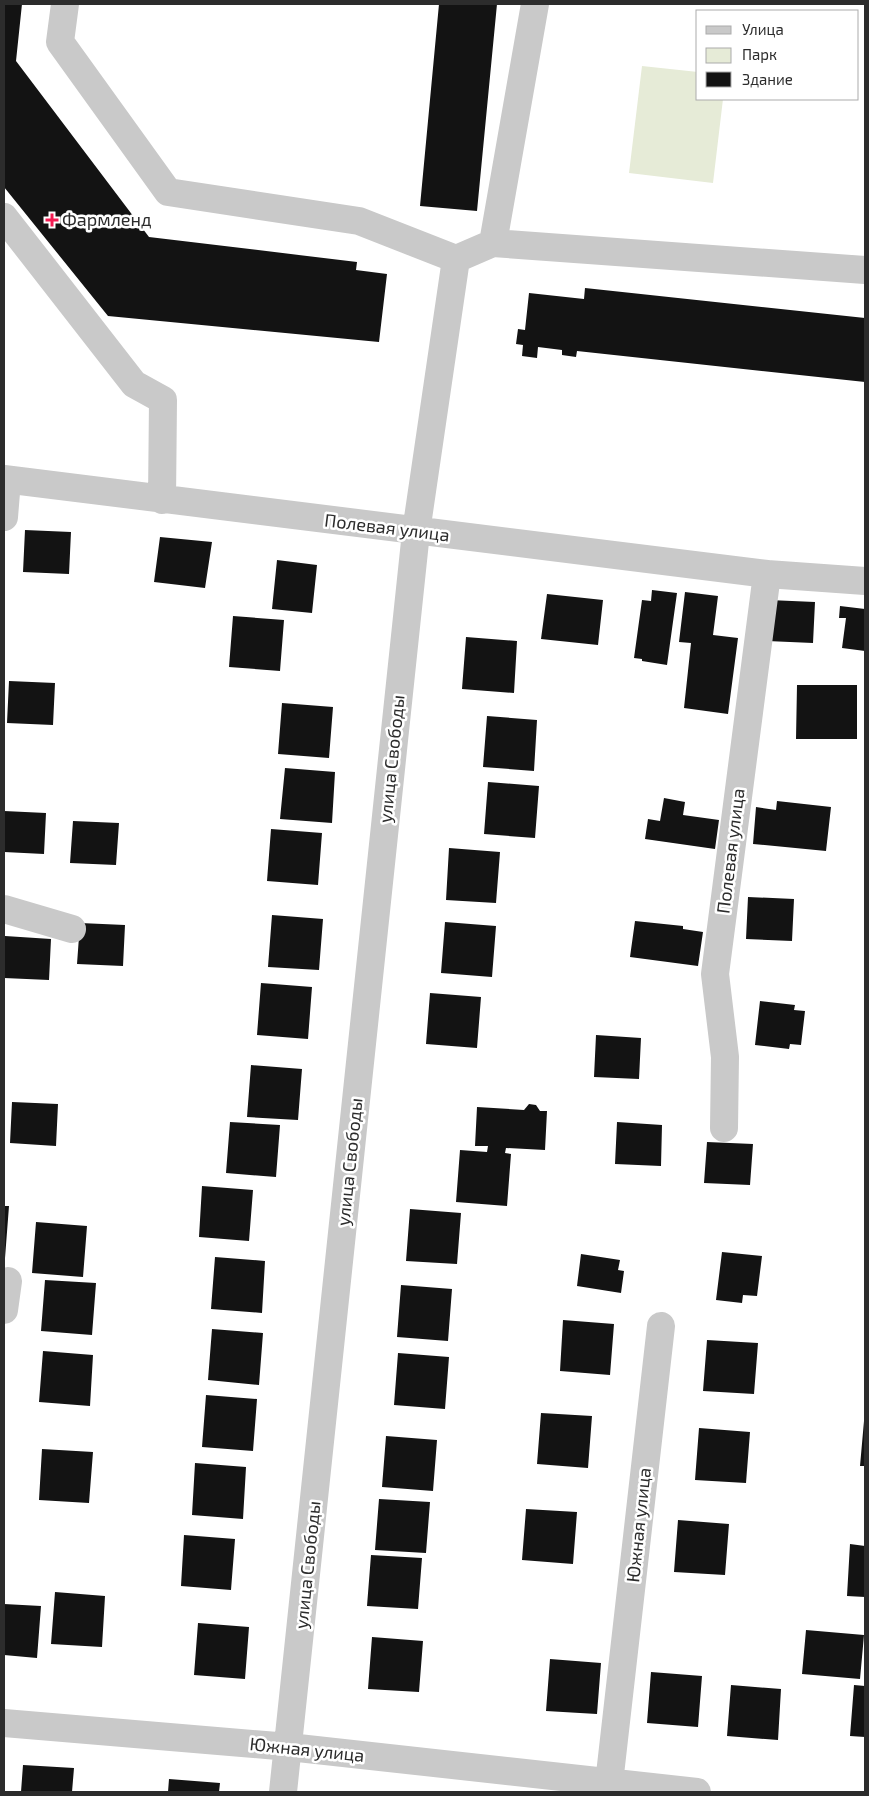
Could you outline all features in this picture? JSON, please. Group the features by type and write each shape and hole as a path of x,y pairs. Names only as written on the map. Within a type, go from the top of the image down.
{"street":[{"path":"65,4 60,42 168,192 359,221 456,259 492,243 865,270"},
{"path":"492,243 535,4"},
{"path":"4,217 134,384 163,400 162,500"},
{"name":"улица Свободы","path":"283,1792 416,532 456,259"},
{"name":"Полевая улица","path":"4,518 5,480 767,574 865,581"},
{"name":"Полевая улица","path":"724,1128 725,1057 715,974 767,574"},
{"path":"4,910 72,929"},
{"path":"4,1310 8,1281"},
{"name":"Южная улица","path":"609,1787 661,1326"},
{"name":"Южная улица","path":"4,1723 289,1747 609,1787 697,1792"}],"green space":[{"path":"642,66 696,72 696,100 723,100 713,183 629,173"}],"building":[{"path":"4,4 22,4 16,61 149,237 357,262 356,270 387,274 379,342 108,316 4,187"},
{"path":"439,4 497,4 477,211 420,206"},
{"path":"585,288 865,318 865,382 577,351 576,357 562,355 562,350 538,347 537,358 522,356 523,345 516,344 518,329 525,330 529,293 584,299"},
{"path":"25,530 71,532 69,574 23,572"},
{"path":"160,537 212,542 205,588 154,582"},
{"path":"277,560 317,565 312,613 272,609"},
{"path":"652,590 677,593 667,665 634,658 642,600 651,601"},
{"path":"685,592 718,596 713,635 738,638 728,714 684,708 691,643 679,642"},
{"path":"547,594 603,600 598,645 541,639"},
{"path":"769,600 815,602 813,643 767,641"},
{"path":"840,606 865,609 865,651 842,648 846,618 839,618"},
{"path":"233,616 284,620 280,671 229,667"},
{"path":"466,637 517,641 514,693 462,689"},
{"path":"9,681 55,683 53,725 7,723"},
{"path":"797,685 857,685 857,739 796,739"},
{"path":"282,703 333,707 329,758 278,754"},
{"path":"487,716 537,720 534,771 483,767"},
{"path":"285,768 335,772 332,823 280,819"},
{"path":"488,782 539,786 535,838 484,834"},
{"path":"664,798 685,802 683,815 719,820 715,849 645,839 648,819 660,821"},
{"path":"777,801 831,807 826,851 753,844 756,807 776,810"},
{"path":"4,811 46,813 44,854 4,852"},
{"path":"73,821 119,823 116,865 70,863"},
{"path":"271,829 322,833 318,885 267,881"},
{"path":"449,848 500,852 496,903 446,900"},
{"path":"748,897 794,899 792,941 746,939"},
{"path":"272,915 323,919 319,970 268,967"},
{"path":"635,921 683,926 683,929 703,932 698,966 630,957"},
{"path":"445,922 496,926 492,977 441,973"},
{"path":"80,923 125,925 123,966 77,964"},
{"path":"5,936 51,939 49,980 4,978"},
{"path":"261,983 312,987 308,1039 257,1035"},
{"path":"430,993 481,997 477,1048 426,1044"},
{"path":"760,1001 795,1005 794,1010 805,1011 801,1045 790,1044 789,1049 755,1045"},
{"path":"596,1035 641,1038 639,1079 594,1077"},
{"path":"251,1065 302,1069 298,1120 247,1117"},
{"path":"12,1102 58,1104 56,1146 10,1143"},
{"path":"529,1104 536,1105 540,1111 547,1111 545,1150 506,1148 505,1153 511,1154 507,1206 456,1202 460,1150 487,1152 488,1146 475,1146 477,1107 524,1110"},
{"path":"230,1122 280,1125 276,1177 226,1173"},
{"path":"617,1122 662,1125 661,1166 615,1164"},
{"path":"707,1142 753,1144 750,1185 704,1183"},
{"path":"202,1186 253,1190 249,1241 199,1237"},
{"path":"4,1206 9,1206 5,1258 4,1258"},
{"path":"410,1209 461,1213 457,1264 406,1261"},
{"path":"36,1222 87,1226 83,1277 32,1273"},
{"path":"722,1252 762,1256 757,1296 743,1295 742,1303 716,1300"},
{"path":"581,1254 620,1260 618,1270 624,1271 621,1293 577,1286"},
{"path":"215,1257 265,1261 262,1313 211,1309"},
{"path":"45,1280 96,1283 92,1335 41,1331"},
{"path":"401,1285 452,1289 448,1341 397,1337"},
{"path":"563,1320 614,1324 610,1375 560,1371"},
{"path":"212,1329 263,1333 259,1385 208,1380"},
{"path":"707,1340 758,1343 754,1394 703,1391"},
{"path":"43,1351 93,1355 90,1406 39,1402"},
{"path":"398,1353 449,1357 445,1409 394,1405"},
{"path":"206,1395 257,1399 253,1451 202,1447"},
{"path":"541,1413 592,1416 588,1468 537,1464"},
{"path":"864,1421 865,1466 860,1466"},
{"path":"699,1428 750,1432 746,1483 695,1480"},
{"path":"386,1436 437,1440 433,1491 382,1487"},
{"path":"42,1449 93,1452 89,1503 39,1500"},
{"path":"195,1463 246,1467 243,1519 192,1515"},
{"path":"379,1499 430,1502 426,1553 375,1550"},
{"path":"526,1509 577,1512 573,1564 522,1560"},
{"path":"678,1520 729,1524 725,1575 674,1572"},
{"path":"184,1535 235,1539 231,1590 181,1586"},
{"path":"850,1544 865,1546 865,1597 847,1596"},
{"path":"371,1555 422,1558 418,1609 367,1606"},
{"path":"55,1592 105,1596 102,1647 51,1644"},
{"path":"4,1604 41,1606 37,1658 4,1655"},
{"path":"198,1623 249,1627 245,1679 194,1675"},
{"path":"806,1630 864,1635 860,1679 802,1674"},
{"path":"372,1637 423,1641 419,1692 368,1689"},
{"path":"550,1659 601,1663 597,1714 546,1711"},
{"path":"651,1672 702,1676 698,1727 647,1723"},
{"path":"731,1685 781,1689 778,1740 727,1736"},
{"path":"854,1685 865,1686 865,1737 850,1736"},
{"path":"23,1765 74,1768 72,1792 21,1792"},
{"path":"169,1779 220,1783 219,1792 168,1792"}],"place":[{"name":"Фармленд","path":"52,220"}]}
